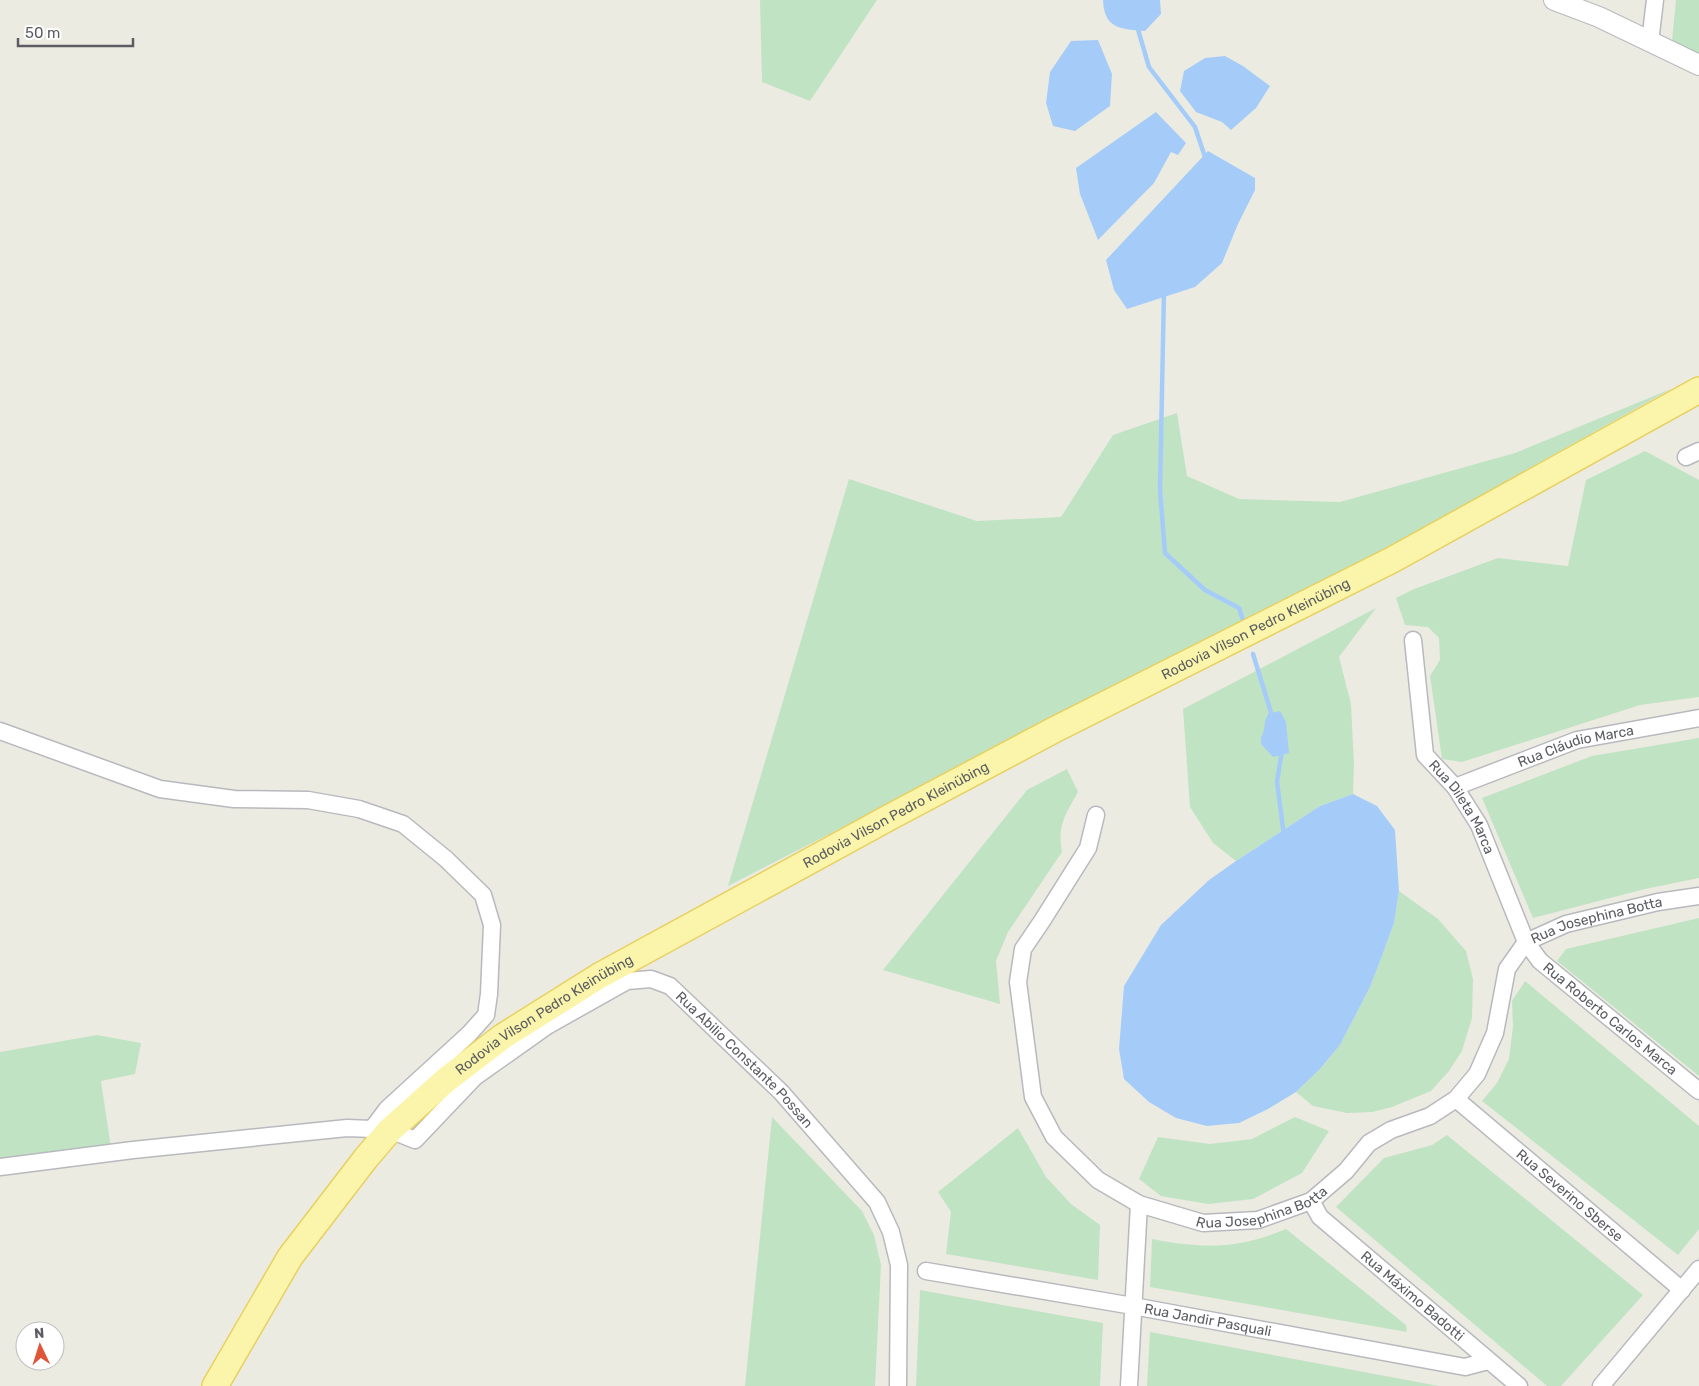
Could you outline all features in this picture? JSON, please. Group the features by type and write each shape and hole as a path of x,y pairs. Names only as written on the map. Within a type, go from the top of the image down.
{"main road":[{"name":"Rodovia Vilson Pedro Kleinübing","path":"215,1386 290,1257 366,1158 381,1130 502,1037 599,976 892,816 1054,730 1392,560 1699,390"}],"street":[{"path":"1554,0 1599,18 1699,65"},
{"path":"1650,42 1655,0"},
{"name":"Rua Dileta Marca","path":"1413,640 1425,755 1455,787 1479,825 1526,942"},
{"name":"Rua Cláudio Marca","path":"1455,787 1577,740 1699,718"},
{"path":"0,731 160,789 234,799 308,800 359,809 403,824 446,859 483,896 492,925 486,1015 469,1034 387,1109 381,1130 347,1128 133,1150 0,1167"},
{"name":"Rua Josephina Botta","path":"1096,815 1088,848 1023,949 1018,982 1033,1097 1054,1137 1098,1180 1139,1204 1203,1223 1258,1220 1311,1201 1346,1171 1369,1143 1392,1130 1430,1116 1456,1099 1477,1074 1481,1066 1495,1033 1507,969 1526,942 1566,924 1658,902 1699,896"},
{"name":"Rua Roberto Carlos Marca","path":"1526,942 1540,961 1699,1091"},
{"name":"Rua Abilio Constante Possan","path":"381,1130 415,1140 476,1077 547,1026 627,981 651,979 670,986 781,1092 877,1202 891,1232 899,1265 898,1386"},
{"name":"Rua Severino Sberse","path":"1456,1099 1682,1290"},
{"name":"Rua Máximo Badotti","path":"1311,1201 1320,1217 1519,1386"},
{"path":"1129,1386 1139,1204"},
{"path":"1601,1386 1699,1269"},
{"name":"Rua Jandir Pasquali","path":"926,1271 1133,1306 1465,1367 1488,1361"}],"green space":[{"path":"760,0 877,0 810,101 762,82"},
{"path":"1676,0 1699,0 1699,54 1672,41"},
{"path":"1671,389 1380,552 728,886 849,479 977,521 1061,517 1113,435 1177,413 1187,476 1239,499 1340,502 1515,453"},
{"path":"1645,451 1699,480 1699,697 1640,705 1462,762 1442,759 1430,676 1440,660 1439,638 1428,627 1405,625 1396,598 1414,589 1498,558 1568,566 1586,480"},
{"path":"1376,608 1339,657 1351,704 1354,764 1353,794 1320,806 1236,861 1213,843 1190,807 1183,709"},
{"path":"1699,738 1699,878 1645,889 1533,918 1482,798 1592,756"},
{"path":"1067,769 1078,792 1061,828 1062,852 1008,932 996,961 1000,1004 883,970 1027,790"},
{"path":"1399,891 1438,919 1466,951 1473,979 1472,1018 1462,1051 1449,1071 1431,1091 1392,1107 1372,1112 1347,1113 1313,1106 1296,1092 1319,1070 1340,1045 1370,987 1394,923"},
{"path":"1699,918 1699,1076 1557,961 1566,949"},
{"path":"1525,981 1699,1126 1699,1229 1678,1255 1482,1101 1497,1083 1509,1059 1513,1027 1512,1001"},
{"path":"97,1035 141,1043 135,1074 101,1081 111,1148 0,1163 0,1052"},
{"path":"772,1117 862,1211 874,1235 881,1265 875,1386 745,1386"},
{"path":"1295,1117 1329,1131 1302,1173 1253,1199 1208,1204 1161,1196 1139,1179 1158,1137 1210,1144 1252,1139"},
{"path":"1018,1128 1046,1177 1071,1204 1100,1225 1098,1280 946,1254 951,1212 938,1192"},
{"path":"1447,1135 1643,1295 1561,1386 1547,1386 1336,1207 1384,1158 1432,1145"},
{"path":"1286,1229 1406,1325 1407,1332 1150,1287 1152,1239 1204,1246 1236,1244 1269,1236"},
{"path":"920,1290 1103,1323 1100,1386 916,1386"},
{"path":"1150,1332 1439,1386 1147,1386"}],"water":[{"path":"1103,0 1160,0 1161,14 1145,31 1121,28 1110,22 1104,10"},
{"path":"1098,40 1112,74 1110,106 1075,131 1053,126 1046,103 1050,72 1071,41"},
{"path":"1225,56 1243,66 1270,86 1256,108 1231,130 1222,122 1196,112 1180,91 1184,71 1205,58"},
{"path":"1156,112 1186,143 1178,155 1171,152 1154,183 1098,240 1080,194 1076,168"},
{"path":"1208,151 1255,178 1255,190 1222,263 1195,287 1127,309 1114,290 1106,260"},
{"path":"1280,711 1286,722 1289,753 1273,757 1261,744 1261,738 1268,714"},
{"path":"1353,794 1377,806 1395,830 1399,891 1394,923 1382,956 1370,987 1340,1045 1319,1070 1296,1092 1268,1109 1239,1123 1207,1126 1176,1118 1149,1102 1124,1079 1119,1049 1124,986 1161,925 1209,880 1236,861 1320,806"}],"waterway":[{"path":"1137,26 1149,67 1195,127 1206,160"},
{"path":"1164,291 1160,490 1165,553 1205,590 1239,608 1245,626"},
{"path":"1253,654 1273,719"},
{"path":"1282,750 1277,782 1284,836"}]}
